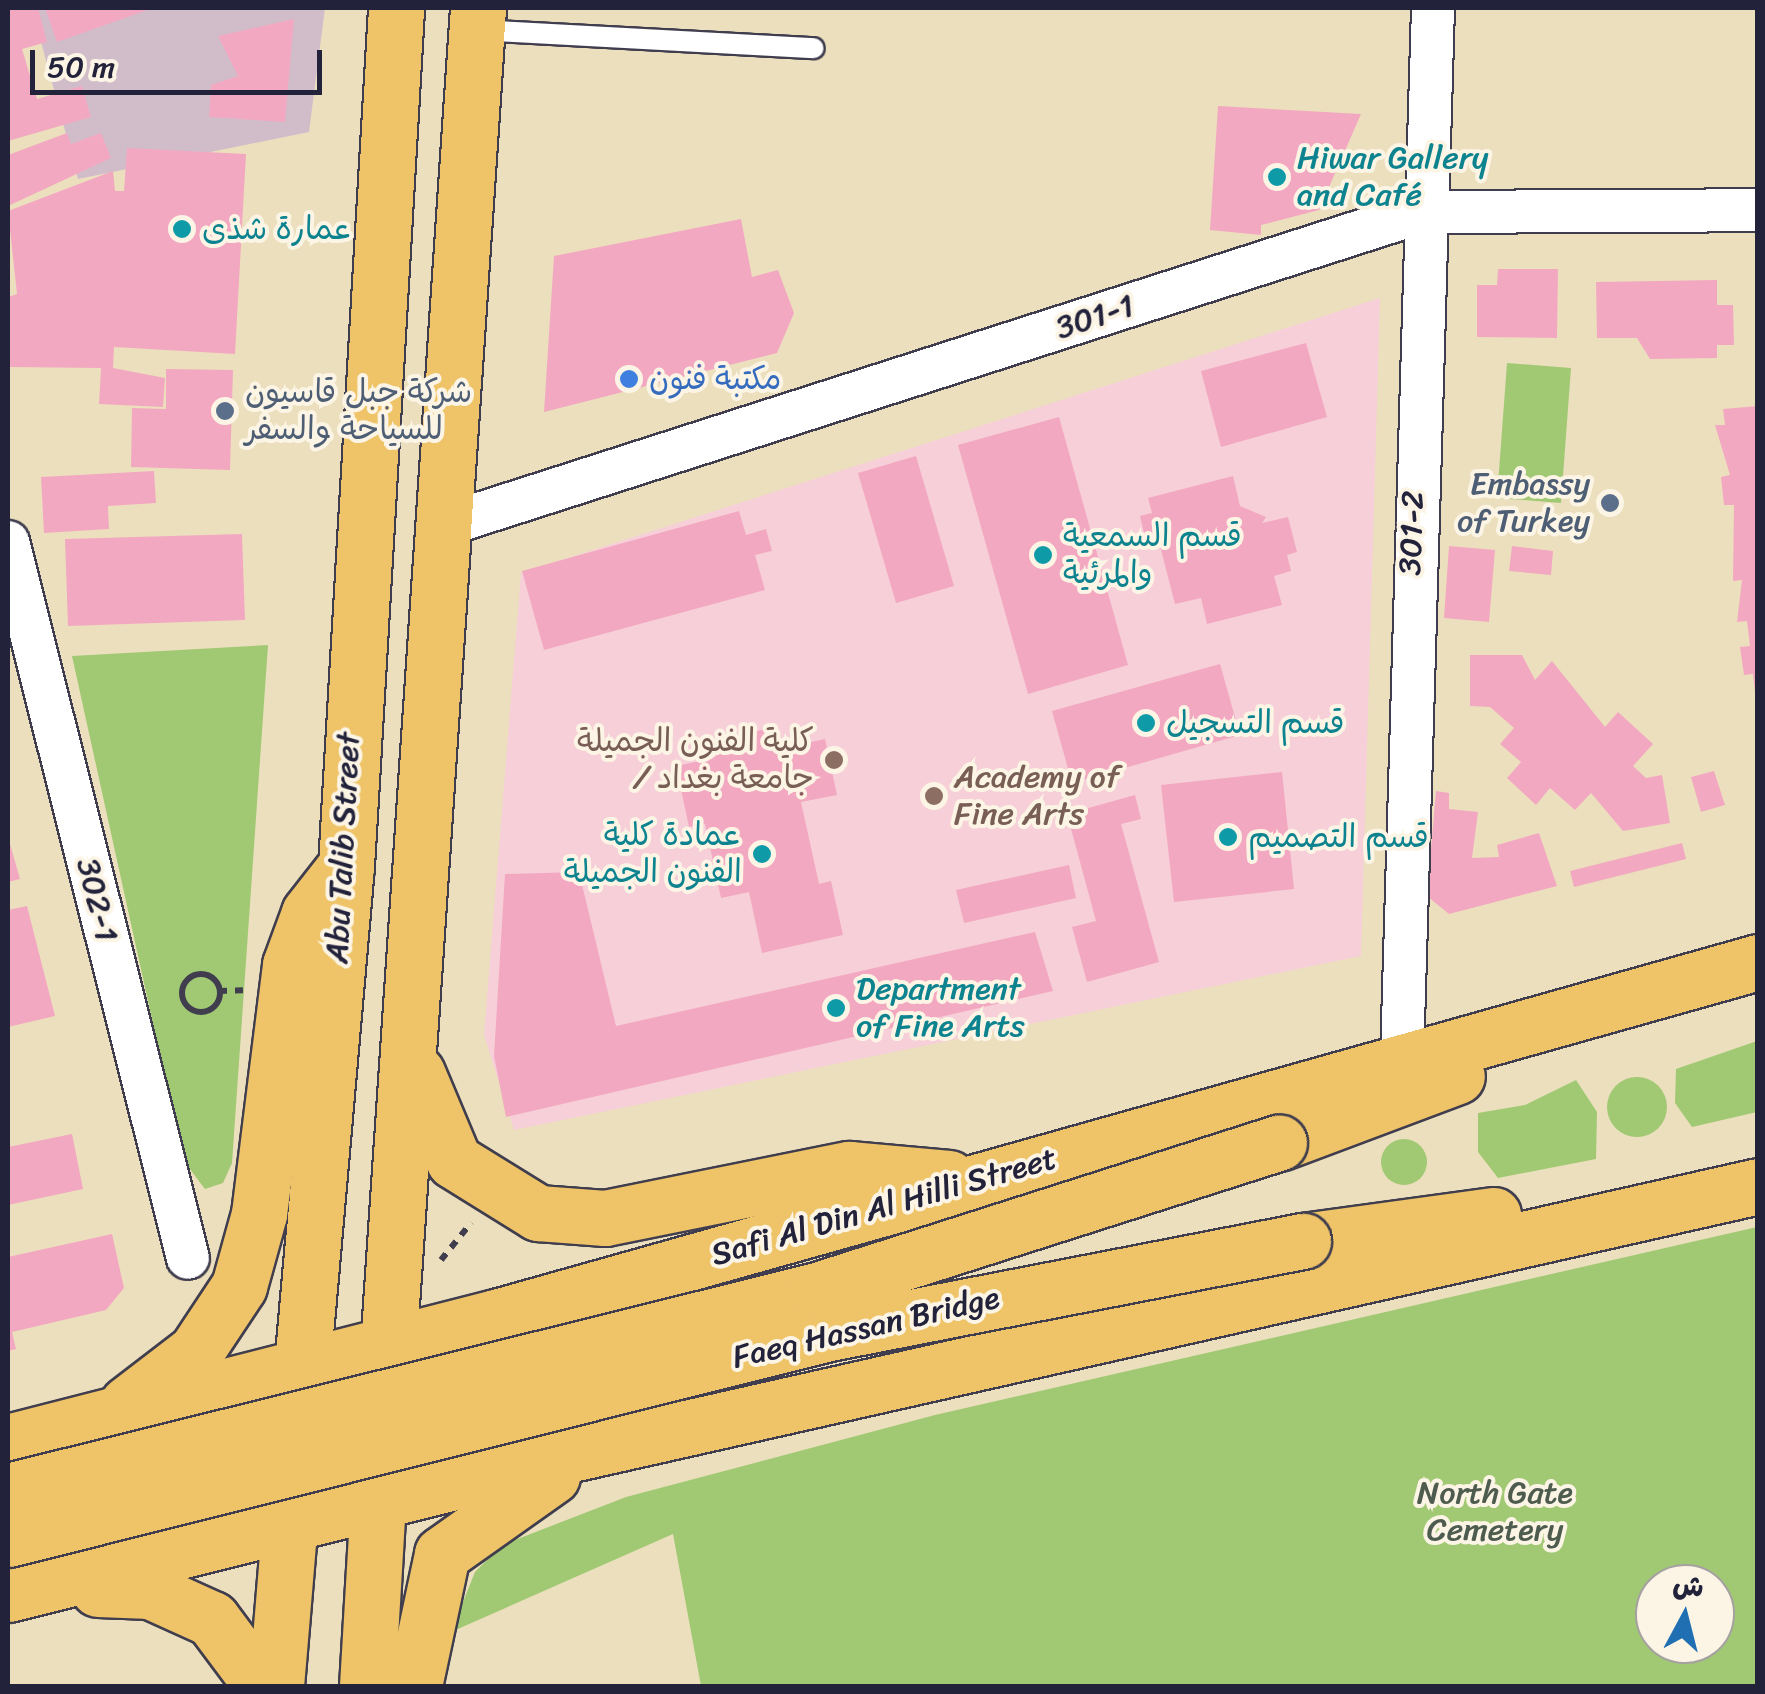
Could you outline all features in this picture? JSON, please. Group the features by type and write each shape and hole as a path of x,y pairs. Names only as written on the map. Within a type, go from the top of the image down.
{"main road":[{"name":"Abu Talib Street","path":"276,1686 346,866 396,8"},
{"path":"366,1686 448,524 477,18"},
{"path":"89,1424 196,1351 237,1290 259,1214 290,965 309,913 346,866"},
{"name":"Safi Al Din Al Hilli Street","path":"8,1442 142,1412 496,1317 1402,1058 1758,962"},
{"name":"Faeq Hassan Bridge","path":"8,1492 817,1290 1278,1144 1677,985"},
{"path":"412,1042 422,1102 454,1161 538,1214 605,1218 849,1170 972,1181"},
{"path":"14,1592 170,1559 518,1466 1748,1188"},
{"name":"Faeq Hassan Bridge","path":"8,1539 829,1333 1303,1242 1748,1188"},
{"path":"496,1317 460,1351 450,1400 473,1444 518,1466"},
{"path":"142,1412 195,1438 212,1474 201,1532 170,1559"},
{"path":"414,1686 442,1554 490,1512 608,1446"},
{"path":"14,1592 116,1588 183,1601 237,1642 262,1686"}],"street":[{"name":"301-2","path":"1402,1058 1422,212 1433,8"},
{"name":"301-1","path":"448,524 1422,212 1758,210"},
{"name":"302-1","path":"8,542 188,1258"}],"lane":[{"path":"477,18 814,48"}],"path":[{"path":"220,990 202,1012 182,998 198,975 220,990 248,990"}],"shaded area":[{"path":"8,8 325,8 309,132 78,179 33,12 8,22"},
{"name":"Academy of Fine Arts","path":"1380,298 1361,956 514,1130 484,1035 521,573"}],"green space":[{"path":"1507,363 1571,368 1561,503 1497,498"},
{"path":"268,645 232,1163 223,1183 205,1189 183,1160 72,656"},
{"path":"1757,1041 1757,1112 1692,1127 1675,1103 1676,1069"},
{"path":"1637,1077 1658,1086 1667,1107 1658,1128 1637,1137 1616,1128 1607,1107 1616,1086"},
{"path":"1576,1080 1597,1112 1596,1159 1498,1178 1478,1152 1478,1113 1525,1105"},
{"path":"1404,1139 1420,1146 1427,1162 1420,1178 1404,1185 1388,1178 1381,1162 1388,1146"},
{"name":"North Gate Cemetery","path":"1757,1227 1757,1686 701,1686 673,1534 451,1632 475,1572 502,1545 626,1497 935,1415"}],"building":[{"path":"8,8 38,8 47,42 22,49 37,99 82,86 91,117 8,141"},
{"path":"45,8 153,8 57,42"},
{"path":"294,19 285,122 209,117 211,85 238,76 218,36"},
{"name":"Hiwar Gallery and Café","path":"1218,106 1361,114 1319,210 1261,225 1261,235 1210,230"},
{"path":"67,133 71,144 101,133 111,158 8,206 8,155"},
{"path":"127,148 246,154 235,354 114,347 113,368 165,378 163,407 99,404 101,368 8,367 8,297 17,294 8,211 113,171 115,191 124,191"},
{"path":"741,219 752,277 778,270 794,313 777,353 544,412 554,256"},
{"path":"1498,269 1558,269 1557,338 1477,337 1477,285 1497,285"},
{"path":"1717,280 1717,305 1733,305 1734,345 1717,345 1717,358 1650,359 1637,338 1597,338 1596,282"},
{"path":"1306,343 1327,417 1221,447 1201,371"},
{"path":"166,369 233,370 230,470 131,467 132,408 166,409"},
{"path":"1758,406 1755,692 1753,674 1744,675 1740,647 1750,646 1747,621 1737,622 1742,580 1733,581 1734,505 1724,505 1721,477 1730,475 1715,425 1725,425 1723,409"},
{"name":"قسم السمعية والمرئية","path":"1059,417 1128,665 1028,694 958,445"},
{"path":"916,456 954,586 896,603 858,473"},
{"path":"154,471 156,503 108,506 109,529 44,533 41,477"},
{"path":"1233,476 1240,506 1266,517 1262,523 1288,517 1297,552 1287,555 1291,571 1274,576 1282,605 1207,624 1201,598 1175,604 1158,538 1146,542 1140,516 1152,513 1148,498"},
{"path":"739,511 746,535 766,529 772,551 755,555 765,590 544,650 522,571"},
{"path":"242,534 245,620 68,626 65,539"},
{"path":"1449,546 1495,550 1489,622 1444,618"},
{"path":"1512,546 1553,551 1551,575 1509,571"},
{"path":"1470,655 1522,655 1535,680 1552,661 1605,727 1618,712 1653,744 1633,766 1646,778 1662,775 1670,823 1623,831 1591,793 1575,810 1550,788 1536,805 1507,778 1521,762 1500,744 1514,728 1490,707 1470,706"},
{"name":"قسم التسجيل","path":"1220,664 1240,735 1072,783 1052,711"},
{"name":"عمادة كلية الفنون الجميلة","path":"766,729 770,751 825,739 837,795 801,802 819,884 831,881 843,935 762,953 749,892 721,898 705,824 689,827 676,766 700,761 697,743"},
{"path":"1714,771 1725,805 1701,812 1691,777"},
{"name":"قسم التصميم","path":"1282,772 1294,889 1174,902 1161,785"},
{"path":"1436,791 1449,793 1449,809 1478,812 1472,858 1499,857 1497,845 1539,833 1557,886 1449,914 1427,896"},
{"path":"1135,795 1141,819 1121,824 1159,962 1087,982 1072,927 1096,921 1067,814"},
{"path":"8,837 20,879 8,882"},
{"path":"1682,843 1686,859 1574,887 1570,871"},
{"path":"1069,865 1076,898 964,923 956,890"},
{"name":"Department of Fine Arts","path":"579,872 616,1026 1035,932 1053,991 506,1117 494,1056 505,874"},
{"path":"27,906 55,1016 8,1027 8,910"},
{"path":"72,1134 83,1189 8,1205 8,1147"},
{"path":"112,1234 124,1288 106,1310 12,1332 16,1349 8,1351 8,1257"}],"place":[{"name":"Hiwar Gallery and Café","path":"1277,177"},
{"name":"عمارة شذى","path":"182,229"},
{"name":"مكتبة فنون","path":"629,379"},
{"name":"شركة جبل قاسيون للسياحة والسفر","path":"225,411"},
{"name":"Embassy of Turkey","path":"1610,503"},
{"name":"قسم السمعية والمرئية","path":"1043,555"},
{"name":"قسم التسجيل","path":"1146,723"},
{"name":"كلية الفنون الجميلة / جامعة بغداد","path":"834,760"},
{"name":"Academy of Fine Arts","path":"934,796"},
{"name":"قسم التصميم","path":"1228,837"},
{"name":"عمادة كلية الفنون الجميلة","path":"762,854"},
{"name":"Department of Fine Arts","path":"836,1008"}]}
